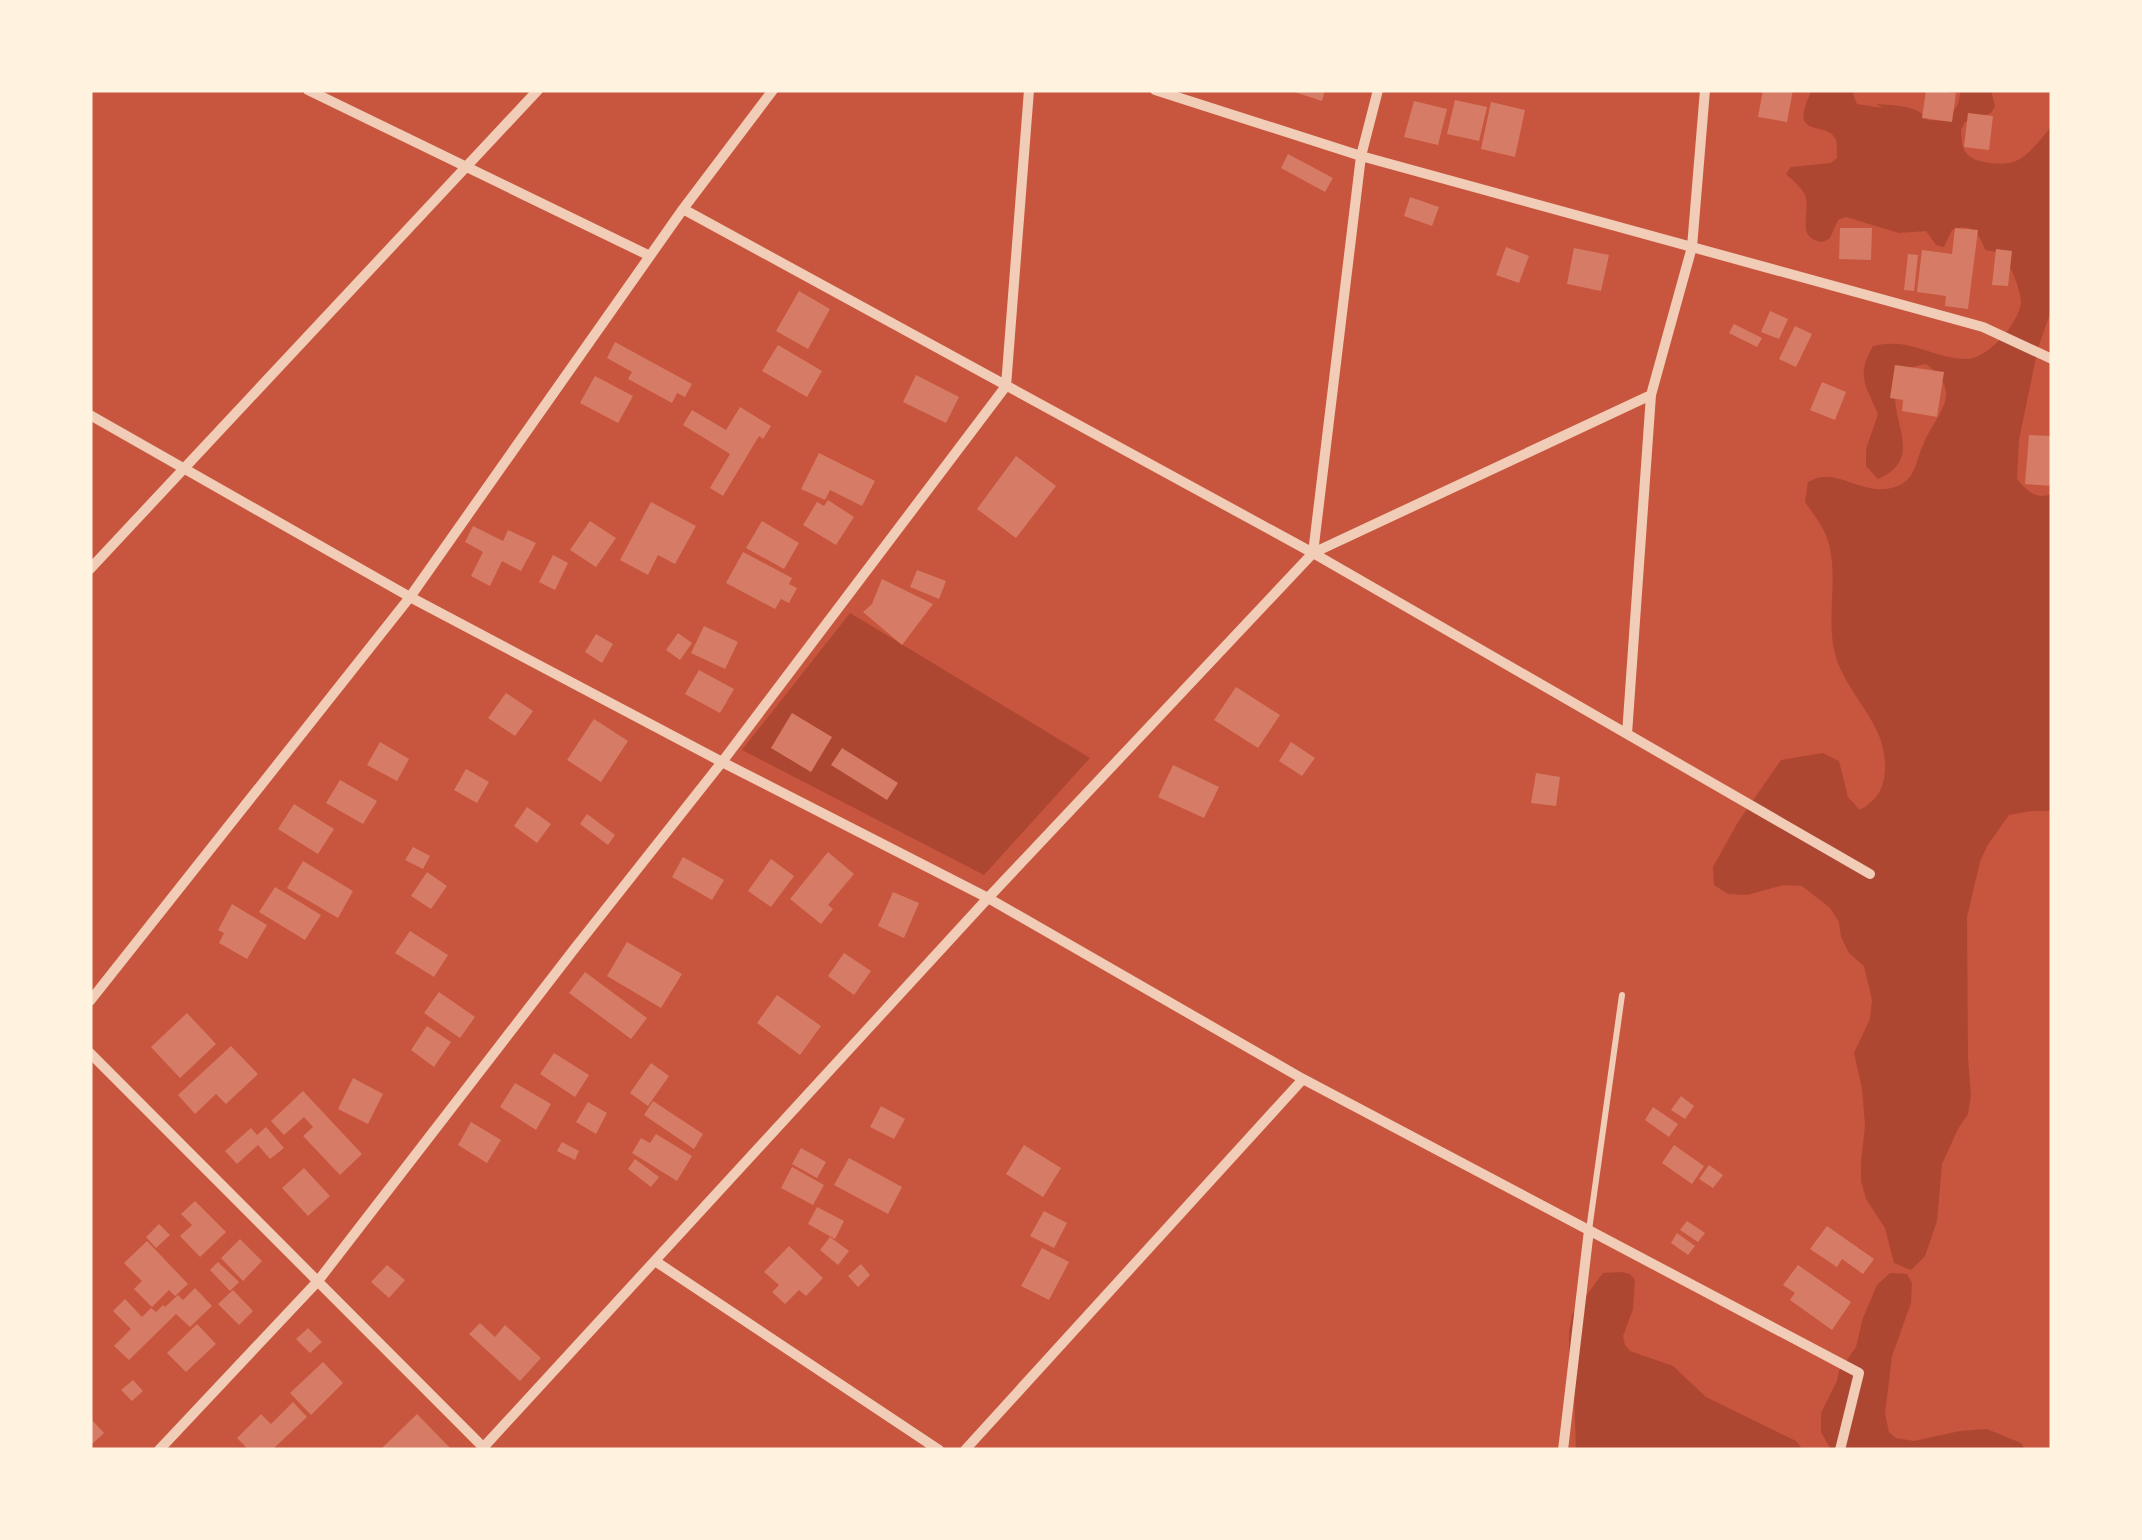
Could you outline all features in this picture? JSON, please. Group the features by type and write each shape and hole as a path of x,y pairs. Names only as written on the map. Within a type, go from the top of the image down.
{"street":[{"path":"308,90 650,256"},
{"path":"90,569 538,90"},
{"path":"90,1001 410,597 683,209 773,90"},
{"path":"160,1450 318,1281 722,762 1006,386 1029,90"},
{"path":"1155,90 1361,156 1982,327 2052,360"},
{"path":"1312,553 1361,156 1378,90"},
{"path":"1627,734 1651,395 1692,247 1705,90"},
{"path":"683,209 1312,553 1870,874"},
{"path":"90,1052 483,1449 988,898 1312,553 1651,395"},
{"path":"90,414 410,597 988,898 1303,1079 1859,1373 1840,1450"},
{"path":"964,1450 1303,1079"},
{"path":"1563,1450 1589,1230"},
{"path":"655,1260 939,1450"}],"lane":[{"path":"1589,1230 1622,994"}],"shaded area":[{"path":"1812,90 1854,90 1857,104 1905,107 1928,120 1947,121 1958,104 1961,90 1991,90 1995,106 1991,113 1965,122 1961,130 1967,154 1990,163 2011,163 2021,158 2052,126 2052,308 2038,348 2019,440 2017,479 2036,495 2052,494 2052,811 2009,815 1980,862 1967,917 1971,1096 1968,1114 1942,1164 1937,1221 1925,1256 1911,1270 1894,1263 1885,1228 1866,1199 1861,1181 1865,1126 1854,1053 1870,1019 1872,1000 1864,966 1849,953 1830,908 1802,886 1784,885 1747,895 1728,894 1714,885 1713,867 1738,822 1781,760 1823,753 1839,761 1848,797 1860,810 1879,793 1885,774 1884,752 1834,649 1830,549 1805,502 1808,482 1831,477 1868,488 1889,489 1905,482 1944,404 1944,385 1926,364 1908,368 1900,378 1895,395 1902,435 1901,459 1893,470 1878,479 1866,466 1866,449 1878,414 1864,373 1873,346 1898,344 1973,358 1991,348 2007,331 2019,312 2021,298 2002,253 1985,250 1969,228 1952,230 1944,247 1936,245 1926,231 1899,233 1846,217 1838,220 1830,238 1823,242 1809,235 1804,193 1786,174 1791,167 1831,163 1837,158 1836,141 1831,134 1806,123 1805,106"},
{"path":"850,613 1090,758 984,875 742,750"},
{"path":"1621,1272 1635,1280 1633,1309 1623,1336 1630,1351 1673,1366 1706,1397 1796,1441 1803,1450 1576,1450 1574,1388 1569,1371 1572,1315 1603,1273"},
{"path":"1890,1273 1907,1274 1912,1283 1911,1303 1892,1356 1885,1414 1889,1432 1896,1438 1914,1441 1987,1429 2021,1443 2025,1450 1831,1450 1821,1432 1821,1413 1839,1371 1856,1347 1877,1285"}],"building":[{"path":"1288,90 1325,90 1322,101"},
{"path":"1763,90 1793,90 1787,122 1758,117"},
{"path":"1926,90 1956,93 1952,122 1922,118"},
{"path":"1455,100 1487,107 1479,141 1447,134"},
{"path":"1414,101 1447,109 1438,145 1404,137"},
{"path":"1491,102 1525,110 1515,157 1481,149"},
{"path":"1968,113 1993,116 1989,150 1964,147"},
{"path":"1288,154 1333,178 1325,192 1281,168"},
{"path":"1410,197 1439,207 1432,226 1404,216"},
{"path":"1840,228 1872,228 1871,260 1839,259"},
{"path":"1955,228 1978,230 1968,309 1945,306 1946,296 1917,292 1922,250 1952,254"},
{"path":"1506,247 1529,256 1519,283 1496,275"},
{"path":"1574,248 1609,255 1601,291 1567,284"},
{"path":"1996,249 2012,251 2008,286 1992,285"},
{"path":"1908,254 1918,255 1914,291 1904,290"},
{"path":"799,291 830,309 808,349 776,331"},
{"path":"1770,311 1788,319 1779,339 1761,332"},
{"path":"1734,324 1762,338 1757,347 1729,333"},
{"path":"1795,326 1812,334 1796,367 1779,359"},
{"path":"615,342 692,384 685,397 677,393 672,403 628,379 632,372 607,358"},
{"path":"778,345 822,371 807,397 762,371"},
{"path":"1895,365 1944,372 1937,417 1902,411 1903,400 1890,398"},
{"path":"916,375 959,397 946,423 903,402"},
{"path":"595,376 633,396 618,423 580,403"},
{"path":"1822,382 1846,392 1835,420 1810,410"},
{"path":"740,407 771,426 763,439 759,436 723,496 710,488 730,454 683,425 692,410 726,430"},
{"path":"2029,435 2052,436 2052,486 2025,484"},
{"path":"819,453 875,481 862,506 830,490 825,500 801,489"},
{"path":"1016,456 1056,486 1016,538 977,509"},
{"path":"828,500 854,517 836,545 803,525 817,502 824,506"},
{"path":"651,502 696,526 675,564 658,555 648,575 620,560"},
{"path":"590,521 616,538 596,567 570,550"},
{"path":"762,521 799,543 784,569 746,548"},
{"path":"473,526 503,541 508,530 536,543 521,571 502,561 490,586 471,576 483,552 465,542"},
{"path":"743,552 792,578 789,584 797,588 789,603 781,599 775,609 726,583"},
{"path":"553,555 568,563 555,590 539,582"},
{"path":"917,570 946,581 939,599 910,587"},
{"path":"882,579 933,604 902,645 863,612 872,604"},
{"path":"704,626 738,642 725,669 691,653"},
{"path":"678,633 692,643 680,660 666,650"},
{"path":"596,634 613,644 602,663 585,652"},
{"path":"699,670 734,689 720,713 685,694"},
{"path":"1236,687 1280,715 1258,748 1214,720"},
{"path":"506,693 533,711 515,736 488,718"},
{"path":"792,713 832,737 811,772 771,748"},
{"path":"594,719 628,741 601,782 567,760"},
{"path":"380,742 409,759 397,781 367,765"},
{"path":"1291,742 1315,758 1302,776 1279,761"},
{"path":"842,748 898,783 887,800 831,765"},
{"path":"1173,765 1219,787 1204,818 1158,797"},
{"path":"466,769 489,782 477,803 454,790"},
{"path":"1536,773 1560,777 1556,806 1531,803"},
{"path":"340,780 377,801 363,824 326,803"},
{"path":"294,804 334,829 318,854 278,829"},
{"path":"527,807 551,824 537,843 514,826"},
{"path":"587,814 615,835 608,845 580,824"},
{"path":"413,847 430,856 423,869 405,860"},
{"path":"828,852 854,874 828,905 833,909 821,924 790,899"},
{"path":"683,857 724,880 712,900 672,877"},
{"path":"771,859 794,876 771,907 748,891"},
{"path":"303,861 353,891 338,918 287,888"},
{"path":"427,872 447,886 431,909 411,896"},
{"path":"275,887 321,915 305,940 259,912"},
{"path":"893,892 919,903 904,938 878,926"},
{"path":"232,904 267,925 247,959 219,943 224,933 218,930"},
{"path":"410,931 448,955 434,977 395,953"},
{"path":"627,942 682,974 661,1008 607,976"},
{"path":"844,953 871,971 854,995 828,976"},
{"path":"585,972 647,1018 631,1039 569,993"},
{"path":"439,992 475,1017 460,1038 424,1013"},
{"path":"777,995 821,1026 800,1055 757,1023"},
{"path":"187,1013 216,1044 180,1078 151,1047"},
{"path":"427,1026 451,1042 434,1067 411,1050"},
{"path":"231,1046 258,1074 226,1104 216,1094 195,1114 178,1095"},
{"path":"554,1053 589,1075 575,1097 540,1074"},
{"path":"651,1063 669,1076 648,1106 630,1093"},
{"path":"353,1078 383,1094 368,1124 338,1109"},
{"path":"515,1083 551,1104 536,1130 500,1107"},
{"path":"303,1091 362,1154 340,1175 303,1136 313,1127 304,1117 284,1135 271,1121"},
{"path":"1681,1096 1694,1106 1685,1119 1671,1110"},
{"path":"653,1101 703,1134 694,1149 644,1115"},
{"path":"588,1102 607,1113 596,1134 576,1122"},
{"path":"881,1106 905,1119 894,1139 870,1127"},
{"path":"1653,1107 1678,1124 1669,1137 1645,1120"},
{"path":"471,1122 501,1140 487,1163 458,1145"},
{"path":"266,1127 284,1148 270,1159 258,1145 237,1164 225,1151 251,1128 257,1135"},
{"path":"656,1134 692,1156 677,1181 632,1153 641,1138 650,1143"},
{"path":"562,1142 579,1151 575,1160 557,1151"},
{"path":"1024,1145 1061,1168 1043,1197 1006,1174"},
{"path":"1674,1145 1704,1166 1692,1184 1662,1163"},
{"path":"801,1148 826,1162 817,1178 792,1164"},
{"path":"849,1158 902,1187 888,1214 834,1185"},
{"path":"635,1159 659,1177 651,1187 628,1169"},
{"path":"1709,1165 1723,1175 1713,1188 1699,1179"},
{"path":"792,1167 824,1185 813,1205 781,1188"},
{"path":"304,1168 330,1196 308,1216 282,1188"},
{"path":"195,1201 226,1232 200,1257 180,1236 192,1225 181,1214"},
{"path":"817,1207 844,1221 835,1239 808,1224"},
{"path":"1044,1211 1067,1223 1054,1248 1030,1236"},
{"path":"1687,1221 1705,1233 1698,1242 1680,1230"},
{"path":"159,1224 170,1235 156,1248 146,1237"},
{"path":"1827,1226 1874,1259 1863,1274 1842,1259 1837,1267 1810,1249"},
{"path":"1677,1233 1695,1246 1688,1255 1671,1243"},
{"path":"830,1237 849,1251 838,1265 820,1250"},
{"path":"240,1239 262,1261 243,1281 221,1258"},
{"path":"147,1241 188,1284 175,1296 169,1290 152,1307 134,1289 142,1281 124,1263"},
{"path":"789,1246 823,1278 806,1296 799,1290 785,1304 772,1292 779,1285 764,1272"},
{"path":"1042,1248 1069,1262 1049,1300 1021,1286"},
{"path":"218,1262 239,1282 230,1291 210,1270"},
{"path":"861,1264 870,1275 858,1287 848,1276"},
{"path":"387,1265 405,1280 389,1298 371,1282"},
{"path":"1798,1265 1851,1302 1832,1330 1790,1300 1795,1293 1783,1285"},
{"path":"195,1288 212,1306 190,1327 176,1314 129,1360 114,1346 131,1329 113,1311 125,1299 142,1317 151,1308 156,1312 165,1307 178,1295 183,1300"},
{"path":"233,1290 253,1311 239,1325 218,1304"},
{"path":"480,1323 495,1337 505,1325 541,1358 520,1381 469,1334"},
{"path":"197,1324 216,1344 186,1372 167,1353"},
{"path":"308,1328 322,1342 310,1353 296,1339"},
{"path":"323,1362 343,1383 311,1415 290,1393"},
{"path":"133,1380 143,1391 132,1401 121,1390"},
{"path":"293,1402 307,1417 272,1450 249,1450 237,1438 261,1414 271,1424"},
{"path":"417,1414 452,1450 380,1450"},
{"path":"90,1418 104,1433 90,1446"}]}
